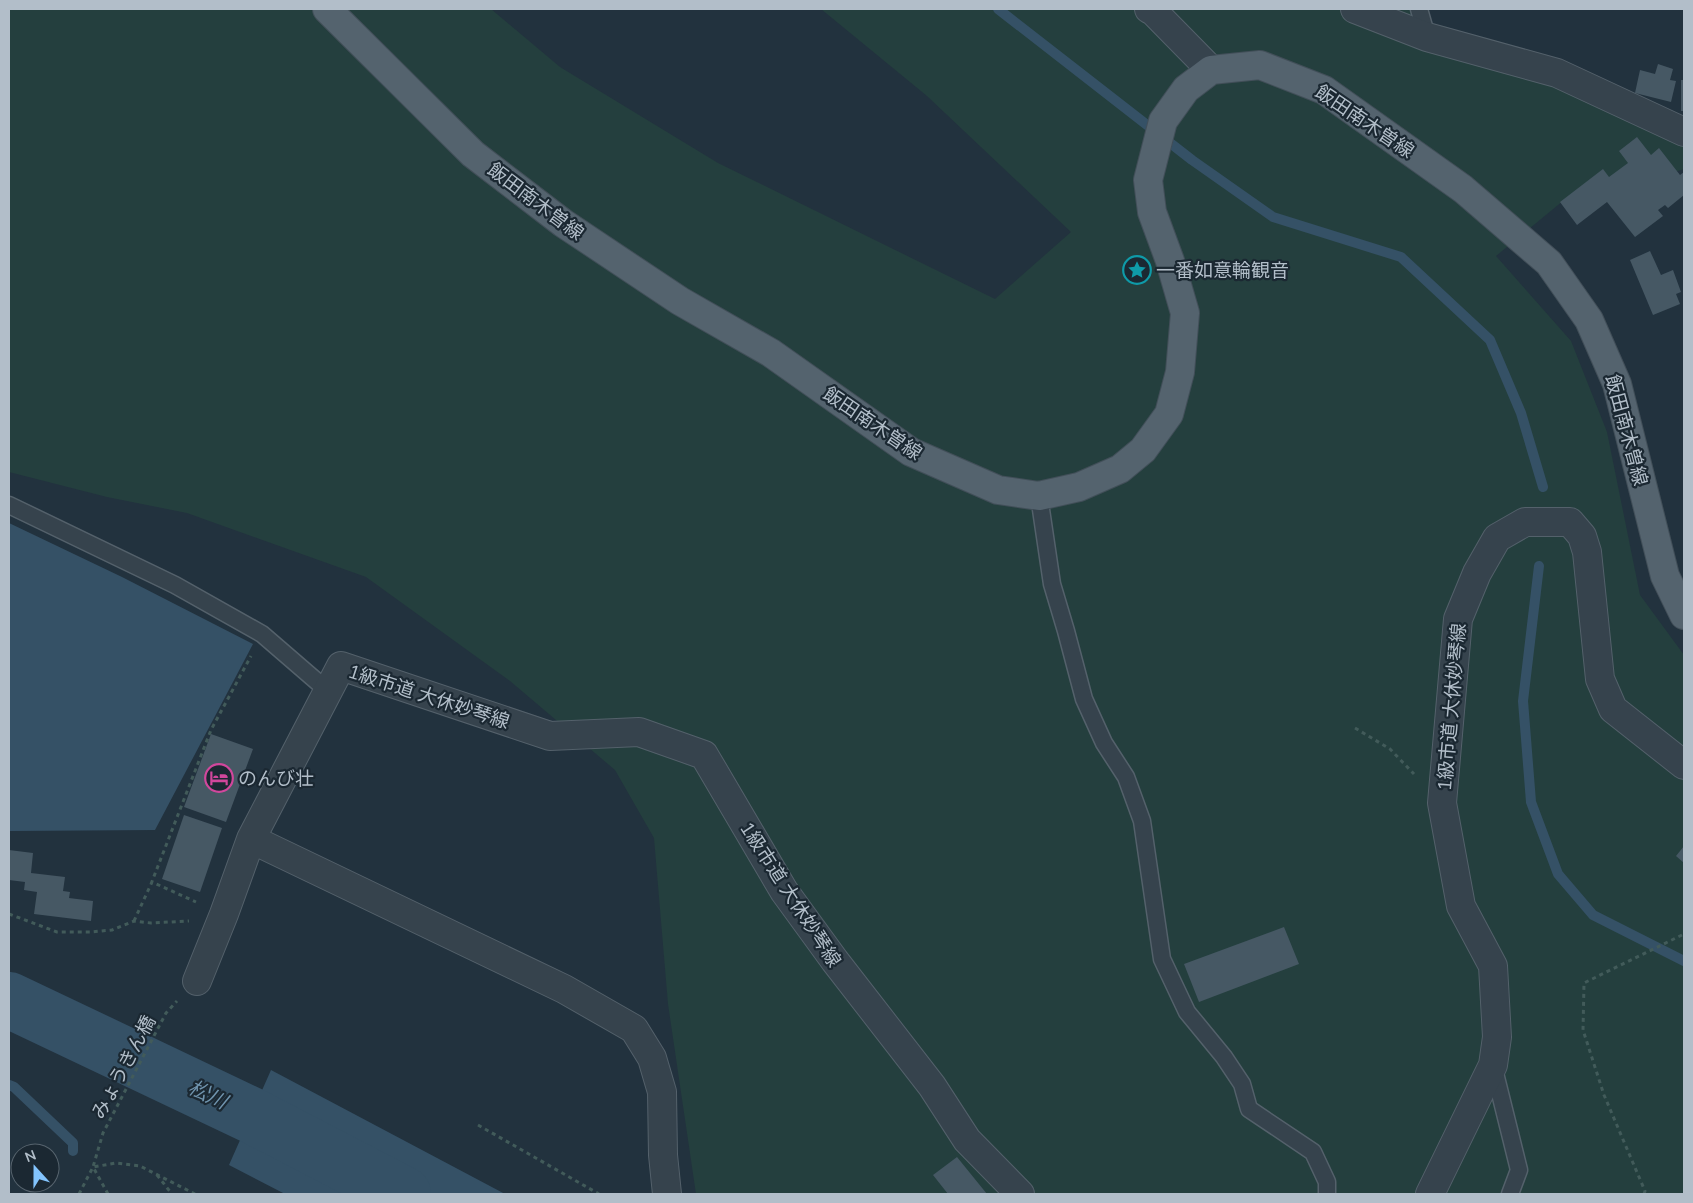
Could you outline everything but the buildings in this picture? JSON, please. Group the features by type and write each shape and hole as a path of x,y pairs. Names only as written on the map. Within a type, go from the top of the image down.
{"main road":[{"name":"飯田南木曽線","path":"327,9 473,154 563,223 680,301 771,353 911,452 998,490 1039,496 1079,487 1120,469 1143,450 1169,414 1180,372 1185,313 1170,261 1152,212 1148,180 1163,121 1186,89 1211,70 1260,66 1324,90 1463,189 1549,263 1589,320 1617,384 1665,576 1684,615"}],"street":[{"path":"1149,9 1153,10 1211,70"},
{"path":"1355,9 1427,37 1557,73 1684,132"},
{"name":"1級市道 大休妙琴線","path":"1430,1194 1493,1065 1497,1037 1493,966 1462,906 1442,803 1458,619 1477,572 1497,538 1525,522 1570,522 1582,536 1587,552 1600,679 1613,709 1684,764"},
{"name":"1級市道 大休妙琴線","path":"197,981 251,838 341,666 550,736 639,732 704,755 784,891 834,961 932,1086 967,1140 1020,1194"},
{"path":"251,838 564,989 634,1029 652,1058 662,1092 663,1154 667,1194"}],"lane":[{"path":"1419,9 1427,37"},
{"path":"1039,496 1052,584 1084,700 1104,743 1126,776 1142,821 1162,959 1187,1012 1224,1057 1242,1084 1249,1109 1313,1152 1327,1182 1327,1194"},
{"path":"9,505 175,585 262,634 328,691"},
{"path":"1493,1065 1520,1170 1510,1194"}],"path":[{"path":"134,921 151,884 211,730 262,634"},
{"path":"1355,728 1390,749 1442,803"},
{"path":"151,884 152,882 220,923"},
{"path":"9,914 58,932 112,930 134,921 151,923 191,921 220,923"},
{"path":"1644,1194 1645,1191 1604,1095 1583,1030 1584,983 1615,966 1684,934"},
{"name":"みょうきん橋","path":"80,1194 93,1167 104,1133 166,1013"},
{"path":"478,1125 599,1194"},
{"path":"108,1194 93,1167 116,1164 140,1166 195,1194"},
{"path":"156,1174 172,1194"}],"green space":[{"path":"9,9 491,9 560,67 718,163 995,299 1071,232 927,96 821,9 1419,9 1427,37 1684,132 1684,169 1618,190 1569,196 1496,256 1571,341 1607,432 1640,595 1684,655 1684,1194 696,1194 668,1004 654,838 615,770 510,681 366,577 187,513 107,497 9,472"}],"water":[{"path":"9,523 122,577 253,644 155,830 9,831"},
{"path":"271,1070 505,1194 285,1194 229,1165"}],"waterway":[{"path":"998,9 1192,160 1273,217 1401,257 1490,340 1521,413 1543,487"},
{"path":"1539,566 1523,701 1531,802 1558,874 1593,915 1684,961"},
{"name":"松川","path":"9,1000 251,1115 403,1194"},
{"path":"9,1085 14,1087 73,1143 73,1151"}],"place":[{"name":"一番如意輪観音","path":"1137,270"},
{"name":"のんび壮","path":"219,778"}]}
